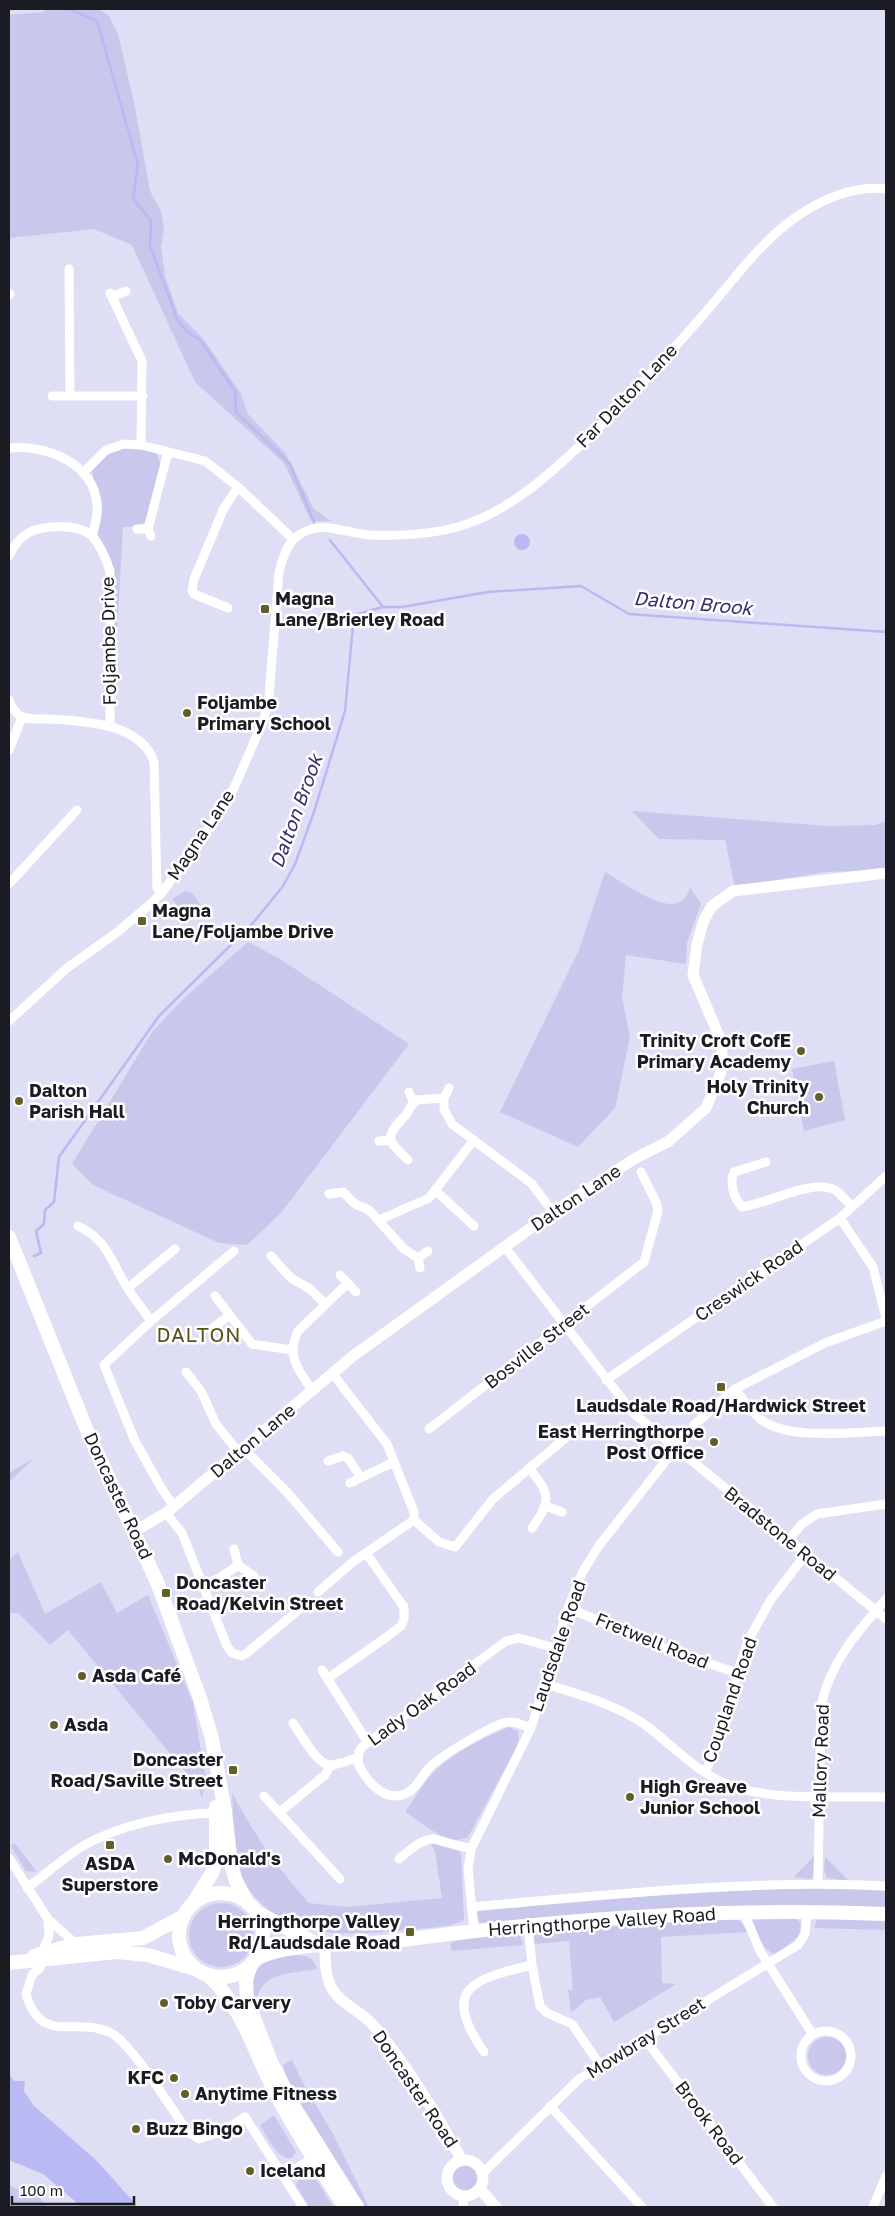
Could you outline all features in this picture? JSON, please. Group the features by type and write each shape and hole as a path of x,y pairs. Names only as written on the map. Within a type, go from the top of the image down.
{"main road":[{"name":"Doncaster Road","path":"9,1237 88,1433 135,1531 171,1616 210,1727 225,1812 231,1864 236,1881 252,1907"},
{"name":"Doncaster Road","path":"188,1910 212,1873 216,1862 215,1760"},
{"path":"9,1963 41,1957 76,1944 143,1938 208,1895 217,1893 236,1896 252,1907 263,1932 262,1945 246,1980 246,2000 268,2054 296,2110 357,2207"},
{"name":"Herringthorpe Valley Road","path":"252,1907 322,1945"},
{"path":"188,1910 179,1934 180,1945 189,1963 220,1985 233,2005 256,2055 313,2158 345,2207"},
{"name":"Herringthorpe Valley Road","path":"254,1961 278,1950 322,1945 375,1943 528,1924 744,1913 886,1914"},
{"path":"41,1957 117,1952 148,1955 218,1977 236,1975 254,1961"}],"street":[{"name":"Far Dalton Lane","path":"293,539 313,529 333,529 362,534 399,536 451,529 480,520 500,511 538,483 593,436 657,368 771,237 796,217 833,196 856,190 886,190"},
{"path":"69,269 70,396"},
{"path":"126,290 111,295 142,361 141,445"},
{"path":"52,396 143,396"},
{"path":"83,473 106,450 115,445 141,445 205,460 238,487 293,539"},
{"path":"9,448 38,449 54,453 83,473 91,481 97,505 97,517 92,536 84,530 40,528 22,538 9,556"},
{"path":"137,529 150,533 168,452"},
{"path":"228,608 194,594 192,590 194,580 224,508 238,487"},
{"name":"Foljambe Drive","path":"92,536 106,559 110,571 110,727"},
{"name":"Magna Lane","path":"9,1021 67,968 119,931 161,894 219,814 234,788 261,727 269,696 279,572 283,556 293,539"},
{"path":"9,700 14,710 22,717 9,750"},
{"name":"Foljambe Drive","path":"22,717 76,721 110,727 140,742 151,753 154,762 156,887 161,894"},
{"path":"9,884 77,810"},
{"name":"Dalton Lane","path":"135,1531 170,1510 332,1373 553,1212 634,1159 669,1141 706,1108 721,1072 722,1043 693,975 697,944 704,920 712,906 733,891 886,873"},
{"path":"449,1088 444,1098 447,1117 452,1124 531,1183 539,1191 553,1212"},
{"path":"409,1092 414,1103"},
{"path":"408,1160 391,1140 393,1127 419,1099 444,1098"},
{"path":"378,1142 391,1140"},
{"path":"379,1220 429,1198 436,1192 473,1141"},
{"path":"766,1162 734,1172 731,1179 736,1201 742,1207 759,1205 811,1187 836,1190 852,1206"},
{"name":"Bosville Street","path":"429,1429 565,1326 644,1262 658,1211 656,1202 643,1175 635,1183"},
{"name":"Creswick Road","path":"606,1380 840,1218 886,1176"},
{"path":"329,1194 338,1192 346,1194 355,1204 366,1208 404,1249 418,1258 420,1268"},
{"path":"436,1192 474,1226"},
{"path":"840,1218 873,1267 886,1319"},
{"path":"84,1226 110,1252 128,1288 152,1321"},
{"name":"Bradstone Road","path":"504,1246 606,1380 634,1413 886,1619"},
{"path":"128,1288 175,1249"},
{"path":"234,1251 104,1365 135,1441 163,1491 182,1533 227,1646 236,1656 246,1653 308,1602"},
{"path":"418,1258 428,1251"},
{"path":"270,1256 292,1278 310,1289 325,1304"},
{"path":"340,1275 356,1292"},
{"path":"312,1390 295,1366 292,1350 298,1331 348,1283"},
{"path":"215,1296 255,1345 292,1350"},
{"path":"214,1327 230,1315"},
{"name":"Laudsdale Road","path":"474,1930 468,1869 472,1850 531,1728 568,1608 582,1573 610,1528 706,1412 735,1389 825,1343 886,1319"},
{"path":"186,1372 201,1391 216,1424 241,1451 286,1491 338,1552"},
{"path":"332,1373 387,1444 414,1512 414,1520 440,1542 455,1547 492,1499 569,1435"},
{"path":"735,1389 761,1419 784,1430 818,1432 886,1431"},
{"path":"328,1461 343,1456 348,1458 361,1478"},
{"path":"350,1483 394,1462"},
{"path":"529,1468 546,1491 546,1506 532,1528"},
{"path":"788,1540 802,1524 817,1514 886,1504"},
{"path":"546,1506 562,1512"},
{"path":"318,1592 366,1553 414,1520"},
{"path":"234,1548 238,1565 254,1576"},
{"path":"366,1553 404,1607 404,1619 401,1626 388,1636 324,1675 368,1743"},
{"name":"Coupland Road","path":"705,1772 723,1733 737,1673 748,1641 770,1600 806,1554"},
{"path":"203,1585 220,1578 238,1565"},
{"name":"Mallory Road","path":"818,1883 821,1706 824,1693 844,1649 886,1599"},
{"name":"Fretwell Road","path":"568,1608 664,1648 737,1673"},
{"name":"Lady Oak Road","path":"531,1728 514,1722 501,1723 446,1753 428,1769 414,1788 401,1795 385,1794 378,1791 360,1768 357,1758 359,1752 368,1743 506,1641 519,1638 555,1648"},
{"path":"545,1684 584,1696 643,1723 705,1772 722,1782 756,1792 886,1797"},
{"path":"293,1723 317,1758 330,1765 357,1758"},
{"path":"280,1812 325,1775 330,1765"},
{"path":"264,1796 340,1879"},
{"path":"27,1888 81,1847 99,1837 177,1816 217,1812"},
{"path":"399,1859 417,1844 428,1839 472,1850"},
{"path":"9,1858 48,1919 76,1944"},
{"name":"Herringthorpe Valley Road","path":"471,1907 630,1893 818,1883 886,1886"},
{"path":"744,1913 760,1950 813,2034"},
{"name":"Mowbray Street","path":"483,2173 580,2079 803,1939 808,1913"},
{"path":"48,1919 49,1936 41,1957 40,1968 32,1975 26,1994 34,2015 45,2024 99,2027 113,2034 129,2049 188,2132 200,2140 223,2131 245,2117 303,2207"},
{"path":"528,1924 532,1964 540,2006 547,2013 572,2024 600,2065"},
{"name":"Doncaster Road","path":"322,1945 327,1974 336,1993 367,2019 384,2039 462,2160 477,2164 483,2173"},
{"path":"484,2052 464,2015 463,2007 466,1992 483,1978 532,1964"},
{"path":"834,2033 840,2036 848,2046 850,2060 844,2073 839,2077 820,2080 805,2069 802,2064 802,2050 813,2034 834,2033"},
{"name":"Brook Road","path":"644,2038 773,2207"},
{"path":"550,2106 642,2207"},
{"path":"283,2176 313,2158"},
{"name":"Doncaster Road","path":"462,2160 452,2166 447,2177 454,2192 464,2202 480,2189"},
{"path":"483,2173 483,2184 480,2189 496,2207"},
{"path":"873,2207 886,2176"}],"shaded area":[{"path":"45,9 98,9 109,16 118,34 135,107 150,191 161,211 164,229 161,247 165,276 178,313 205,341 241,394 248,414 285,453 314,509 331,521 311,521 284,463 195,382 132,245 94,229 9,238 9,15 44,12"},
{"path":"129,447 156,453 161,465 145,522 137,526 123,527 117,632 114,631 112,562 97,532 102,501 93,476 93,470 96,464 105,456"},
{"path":"522,534 528,536 530,542 528,548 522,550 516,548 514,542 516,536"},
{"path":"632,811 828,826 875,825 886,821 886,870 825,872 735,887 725,840 659,839"},
{"path":"605,872 638,892 664,903 676,904 685,899 690,887 701,904 687,943 686,964 626,955 622,997 630,1037 615,1108 578,1147 500,1112 579,950"},
{"path":"185,891 192,893 204,910 186,920 180,917 181,911 172,899"},
{"path":"248,942 280,959 409,1044 281,1213 247,1245 219,1243 93,1185 72,1164 152,1032 183,999"},
{"path":"834,1061 845,1120 804,1131 792,1069"},
{"path":"34,1458 9,1482 9,1473"},
{"path":"18,1552 45,1614 101,1582 117,1613 148,1595 193,1703 206,1780 202,1798 197,1786 68,1630 50,1645 18,1613 9,1613 9,1560"},
{"path":"509,1727 518,1731 519,1739 515,1750 468,1837 452,1839 444,1837 405,1812 427,1780 451,1757"},
{"path":"232,1792 267,1850 309,1903 346,1907 442,1898 435,1851 430,1843 459,1851 461,1854 464,1919 445,1926 346,1934 308,1929 290,1923 273,1913 258,1900 241,1877 235,1850"},
{"path":"15,1843 37,1872 26,1871 11,1846"},
{"path":"814,1856 813,1877 810,1879 794,1877"},
{"path":"825,1857 849,1881 827,1878 824,1870"},
{"path":"807,1887 886,1891 886,1909 480,1924 477,1913 480,1910 584,1900"},
{"path":"221,1903 233,1906 244,1912 250,1923 253,1935 250,1947 244,1958 233,1964 221,1967 209,1964 198,1958 192,1947 189,1935 192,1923 198,1912 209,1906"},
{"path":"752,1919 797,1919 801,1924 799,1936 776,1954 771,1952 760,1940"},
{"path":"739,1920 748,1932 661,1937 662,1983 676,1984 614,2022 600,1997 586,2000 571,2013 568,1990 573,1990 569,1941 533,1944 531,1935 537,1930"},
{"path":"817,1920 886,1921 886,1930 814,1928"},
{"path":"501,1931 520,1933 523,1945 452,1951 450,1943"},
{"path":"290,1955 310,1958 317,1969 276,1976 262,1987 254,2008 253,1986 257,1971 268,1961"},
{"path":"827,2037 841,2042 846,2056 841,2070 827,2075 813,2070 808,2056 813,2042"},
{"path":"292,2060 303,2083 333,2134 369,2207 364,2207 289,2086 283,2065"},
{"path":"9,2074 14,2081 25,2081 24,2091 34,2106 97,2161 138,2207 82,2207 43,2174 9,2160"},
{"path":"274,2115 296,2152 292,2158 282,2156 277,2152 260,2125"},
{"path":"465,2166 474,2169 477,2178 474,2187 465,2190 456,2187 453,2178 456,2169"},
{"path":"308,2172 313,2174 333,2207 309,2207 296,2185 302,2173"},
{"path":"9,2185 41,2199 47,2207 9,2207"}],"waterway":[{"path":"69,9 97,21 138,165 133,198 151,221 150,246 178,321 188,332 201,341 235,391 236,412 290,464 314,522"},
{"path":"330,540 383,607"},
{"name":"Dalton Brook","path":"34,1256 41,1253 36,1231 44,1224 45,1210 54,1202 59,1157 159,1016 253,923 283,886 295,864 314,812 345,711 354,615 383,607 402,607 488,592 581,586 629,614 886,632"}],"place":[{"name":"Magna Lane/Brierley Road","path":"265,609"},
{"name":"Foljambe Primary School","path":"187,713"},
{"name":"Magna Lane/Foljambe Drive","path":"142,921"},
{"name":"Trinity Croft CofE Primary Academy","path":"801,1051"},
{"name":"Holy Trinity Church","path":"819,1097"},
{"name":"Dalton Parish Hall","path":"19,1101"},
{"name":"Laudsdale Road/Hardwick Street","path":"721,1387"},
{"name":"East Herringthorpe Post Office","path":"714,1442"},
{"name":"Doncaster Road/Kelvin Street","path":"166,1593"},
{"name":"Asda Café","path":"82,1676"},
{"name":"Asda","path":"54,1725"},
{"name":"Doncaster Road/Saville Street","path":"233,1770"},
{"name":"High Greave Junior School","path":"630,1797"},
{"name":"ASDA Superstore","path":"110,1845"},
{"name":"McDonald's","path":"168,1859"},
{"name":"Herringthorpe Valley Rd/Laudsdale Road","path":"410,1932"},
{"name":"Toby Carvery","path":"164,2003"},
{"name":"KFC","path":"174,2078"},
{"name":"Anytime Fitness","path":"185,2094"},
{"name":"Buzz Bingo","path":"136,2129"},
{"name":"Iceland","path":"250,2171"}],"district":[{"name":"DALTON","path":"199,1335"}]}
